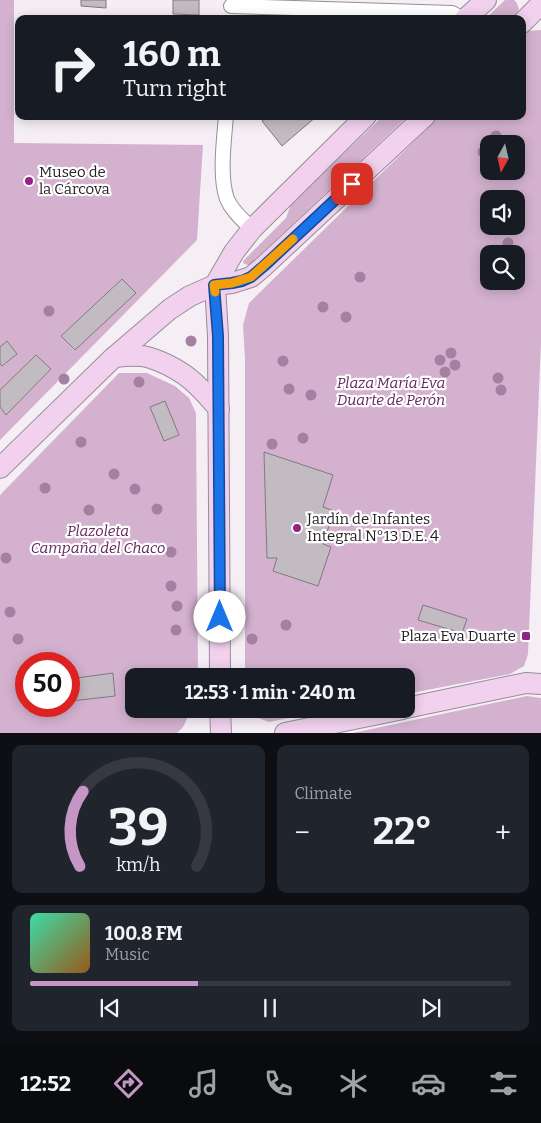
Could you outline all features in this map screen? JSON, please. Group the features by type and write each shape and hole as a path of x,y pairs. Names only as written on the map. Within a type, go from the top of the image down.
{"main road":[{"path":"469,15 486,0"},
{"path":"526,19 541,4"},
{"path":"220,668 218,336 214,285 234,252 252,229 362,120"},
{"path":"0,468 114,357 170,309 190,296 214,285 232,283 251,277 420,120"},
{"path":"114,357 143,356 177,369 192,379 219,409"},
{"path":"415,706 526,683 541,684"},
{"path":"220,718 221,733"},
{"path":"284,733 356,718"}],"street":[{"path":"231,8 454,15"},
{"path":"226,120 223,169 225,190 233,208 252,229"}],"green space":[{"path":"0,0 14,0 14,143 203,145 197,240 0,440 0,407 6,415 51,369 36,355 0,390 0,364 2,366 17,354 7,342 0,347","holes":["122,279 135,293 74,350 61,336"]},
{"path":"505,0 514,0 517,3 519,10 515,15 489,15"},
{"name":"Plaza María Eva Duarte de Perón","path":"541,30 541,343 528,654 524,666 510,674 415,692 415,668 245,668 245,359 243,325 249,303 436,120 526,120 526,33 528,31"},
{"path":"379,120 404,120 249,265 244,264 243,261 286,218 291,204"},
{"name":"Plazoleta Campaña del Chaco","path":"119,373 147,373 175,386 189,398 196,413 198,668 125,668 125,718 188,718 177,733 0,733 0,496"},
{"path":"527,696 541,698 541,733 353,733"},
{"path":"258,718 289,718 269,722"}],"building":[{"path":"81,0 106,0 106,8 81,6"},
{"path":"173,0 199,0 199,15 173,14"},
{"path":"263,120 312,120 282,146 262,121"},
{"path":"122,279 136,293 75,350 61,336"},
{"path":"7,341 17,354 2,366 0,364 0,347"},
{"path":"36,355 51,369 6,415 0,407 0,390"},
{"path":"165,401 179,435 164,441 150,407"},
{"name":"Jardín de Infantes Integral N°13 D.E. 4","path":"264,452 333,475 323,507 334,511 323,544 331,547 318,586 273,571 277,558 267,558"},
{"path":"423,605 467,619 462,633 418,620"},
{"path":"113,673 115,696 80,700 80,678"}],"slow traffic":[{"path":"215,292 214,285 242,281 251,277 293,239"}],"place":[{"name":"Museo de la Cárcova","path":"29,181"},
{"name":"Jardín de Infantes Integral N°13 D.E. 4","path":"297,528"},
{"name":"Plaza Eva Duarte","path":"526,636"}],"route":[{"path":"220,617 218,336 214,285 242,281 251,277 352,184"}]}
